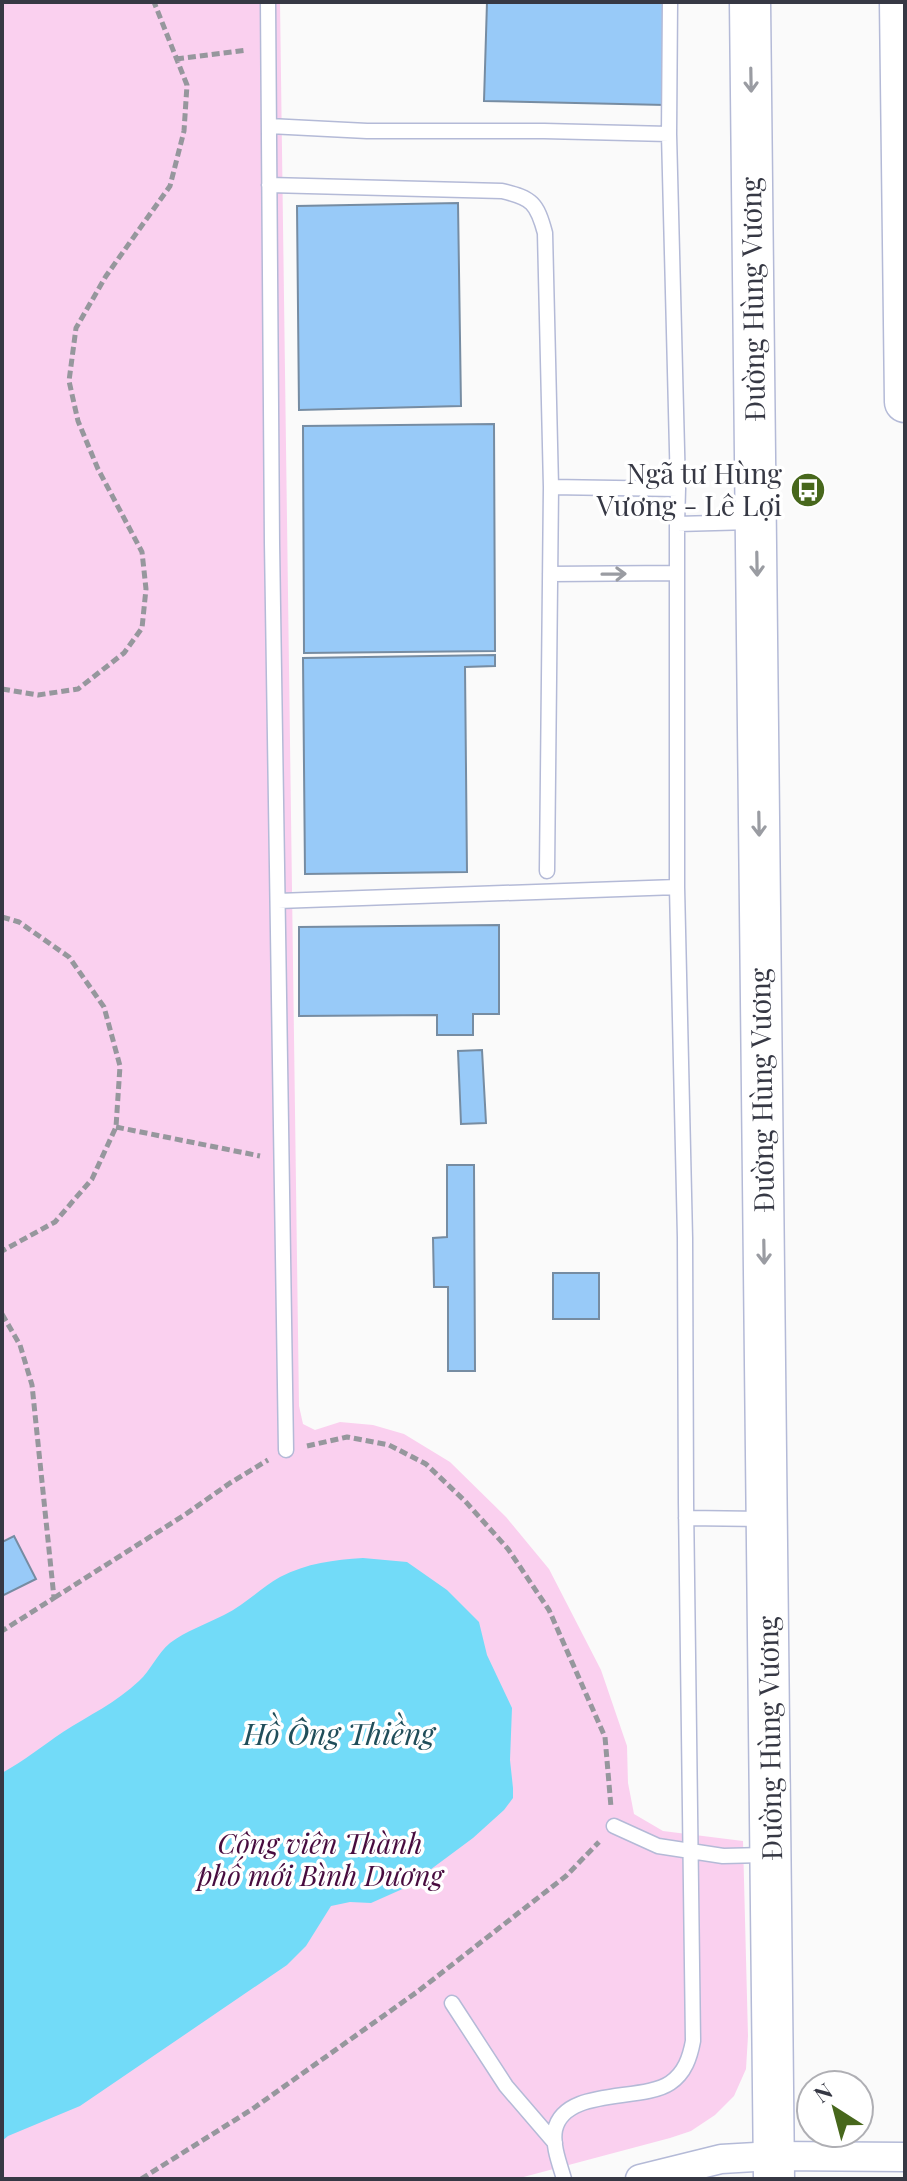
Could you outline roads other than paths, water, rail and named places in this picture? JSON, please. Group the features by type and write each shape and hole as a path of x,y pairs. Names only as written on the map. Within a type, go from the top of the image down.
{"main road":[{"name":"Đường Hùng Vương","path":"750,2 774,2167"},
{"path":"900,2 905,402"}],"street":[{"path":"640,2179 721,2159 774,2167 905,2157"}],"lane":[{"path":"268,2 271,527 286,1450"},
{"path":"564,2179 555,2143 555,2130 563,2115 593,2099 658,2089 671,2083 690,2057 693,2041 685,1238 677,887 678,489 669,134 670,2"},
{"path":"269,126 367,131 669,134"},
{"path":"269,185 502,191 524,196 539,212 545,233 551,487 547,871"},
{"path":"551,487 678,489"},
{"path":"677,524 756,522"},
{"path":"550,574 677,573"},
{"path":"278,901 677,887"},
{"path":"686,1518 767,1519"},
{"path":"614,1826 658,1846 723,1856 771,1855"},
{"path":"452,2003 506,2086 555,2143"}],"water":[{"name":"Hồ Ông Thiềng","path":"363,1558 407,1562 447,1590 479,1622 487,1655 512,1708 510,1760 513,1798 473,1838 407,1887 371,1903 350,1902 331,1906 306,1946 287,1965 80,2106 2,2141 2,1773 121,1696 143,1677 170,1643 231,1611 273,1581 300,1568"}],"place":[{"name":"Ngã tư Hùng Vương - Lê Lợi","path":"808,490"}],"park label":[{"name":"Công viên Thành phố mới Bình Dương","path":"320,1860"}]}
